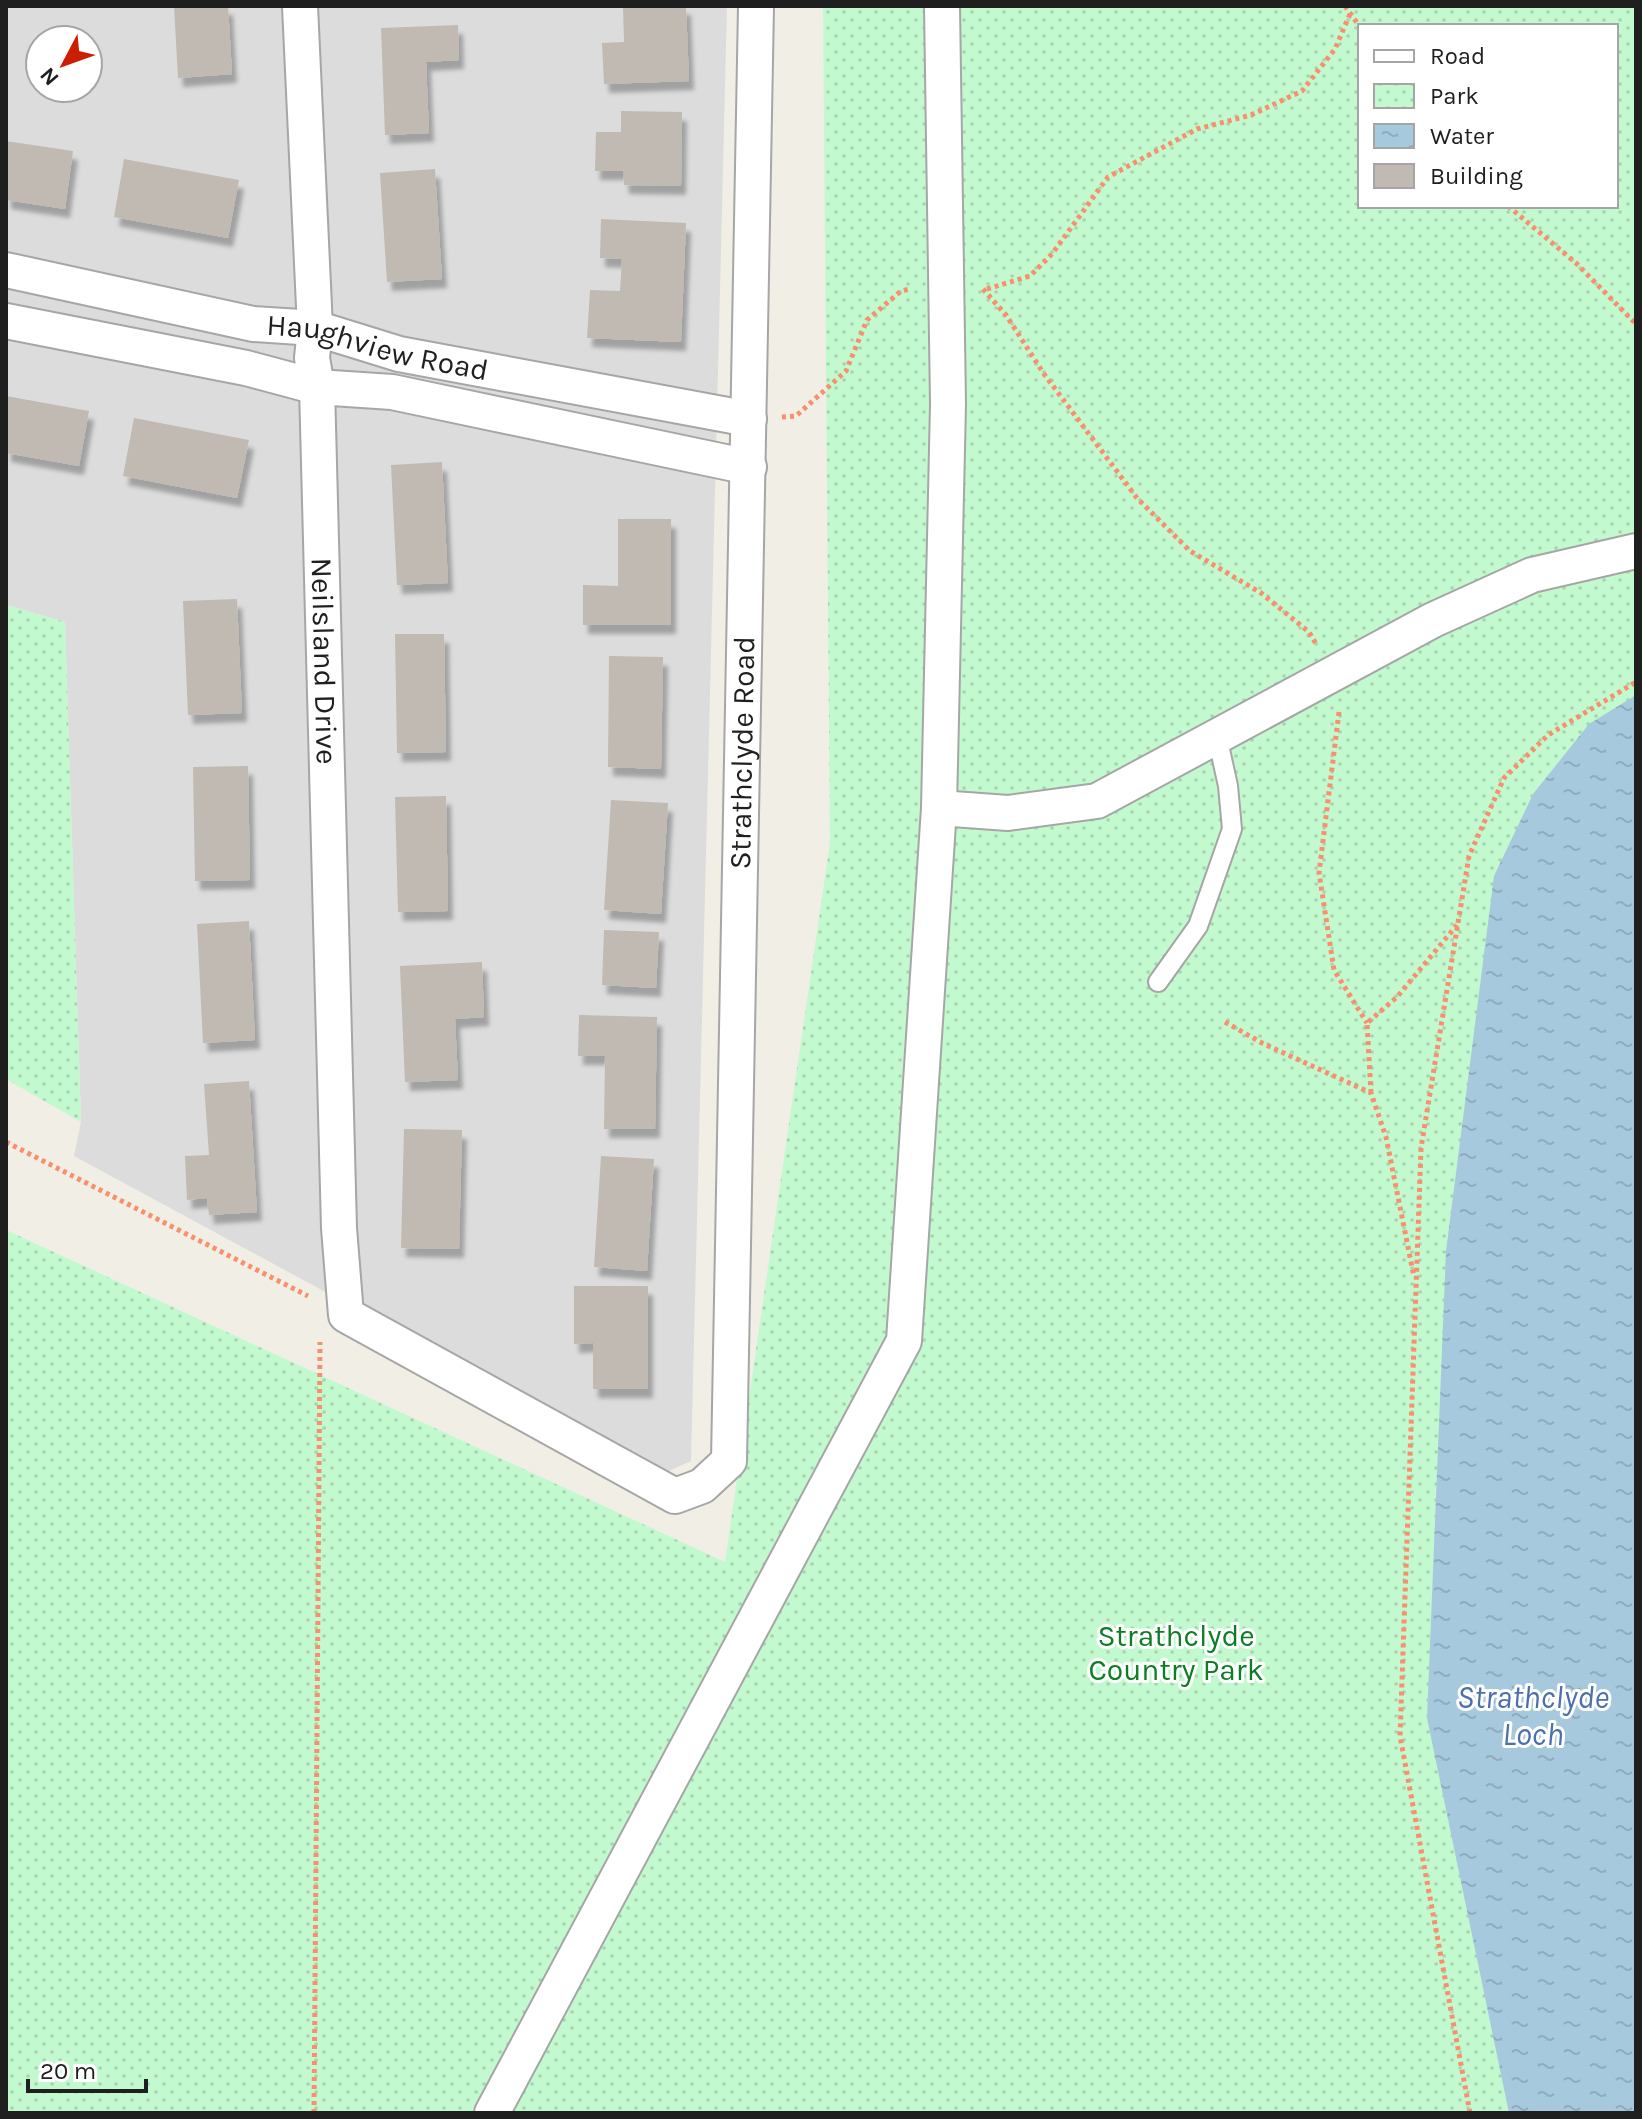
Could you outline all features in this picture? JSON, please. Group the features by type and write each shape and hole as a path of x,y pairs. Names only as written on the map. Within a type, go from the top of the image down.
{"street":[{"name":"Neilsland Drive","path":"300,6 315,328 312,358 317,387 339,1228 333,1324"},
{"name":"Strathclyde Road","path":"333,1324 675,1496 702,1486 729,1461 756,6"},
{"path":"492,2113 904,1341 939,808 948,404 942,6"},
{"name":"Haughview Road","path":"6,270 253,324 315,328 399,354 749,419"},
{"name":"Haughview Road","path":"6,321 246,368 317,387 392,392 749,467"},
{"path":"939,808 1008,813 1097,801 1433,620 1532,575 1636,551"}],"lane":[{"path":"1158,982 1198,926 1232,829 1228,786 1217,736"}],"path":[{"path":"1345,6 1358,24"},
{"path":"749,419 796,416 846,371 867,320 901,291 946,284 987,289 1030,276 1052,254 1108,177 1197,129 1251,115 1302,91 1335,49 1350,14"},
{"path":"1510,208 1576,263 1636,324"},
{"path":"987,289 1137,498 1190,551 1261,593 1309,632 1335,672 1340,710 1319,873 1334,970 1367,1023 1371,1093 1386,1137 1416,1288"},
{"path":"1470,2113 1400,1736 1421,1148 1469,856 1504,778 1548,735 1636,682"},
{"path":"1367,1023 1397,997 1458,925"},
{"path":"1225,1022 1262,1043 1371,1093"},
{"path":"6,1142 333,1324 314,2113"}],"shaded area":[{"path":"6,6 727,6 691,1461 662,1474 74,1156 81,1122 65,622 6,605"}],"green space":[{"name":"Strathclyde Country Park","path":"823,6 1636,6 1636,2113 6,2113 6,1230 725,1562 830,843"},
{"path":"6,605 65,622 81,1122 6,1079"}],"water":[{"name":"Strathclyde Loch","path":"1636,695 1636,2113 1509,2113 1427,1718 1446,1251 1494,876 1533,794 1589,724"}],"building":[{"path":"174,6 228,6 232,74 178,78"},
{"path":"623,6 686,6 689,81 604,84 602,43 624,42"},
{"path":"458,25 459,60 426,62 429,133 385,135 381,28"},
{"path":"621,111 682,112 681,186 624,185 623,171 595,171 596,132 621,132"},
{"path":"6,141 73,151 65,209 6,200"},
{"path":"124,159 239,180 228,238 114,217"},
{"path":"435,169 442,279 387,282 380,173"},
{"path":"601,219 686,223 681,342 587,338 590,290 620,291 622,259 600,258"},
{"path":"6,396 89,411 79,466 6,453"},
{"path":"134,418 249,440 237,498 123,476"},
{"path":"442,462 448,583 397,585 391,465"},
{"path":"618,519 671,519 671,625 583,625 583,585 618,586"},
{"path":"237,599 242,713 188,715 183,601"},
{"path":"395,634 444,634 446,752 397,753"},
{"path":"609,656 663,657 661,769 608,767"},
{"path":"248,766 250,880 195,881 193,767"},
{"path":"446,796 448,911 398,912 395,797"},
{"path":"611,800 668,803 661,914 604,910"},
{"path":"249,921 255,1040 203,1043 197,924"},
{"path":"604,930 659,932 656,988 602,985"},
{"path":"482,962 484,1017 455,1019 458,1080 405,1082 400,966"},
{"path":"579,1015 657,1017 655,1129 604,1129 605,1056 578,1056"},
{"path":"249,1081 257,1212 209,1215 207,1198 187,1200 185,1156 209,1155 204,1084"},
{"path":"404,1129 462,1130 459,1249 401,1248"},
{"path":"601,1156 654,1159 647,1271 594,1267"},
{"path":"574,1286 648,1286 648,1389 593,1389 593,1343 574,1344"}]}
